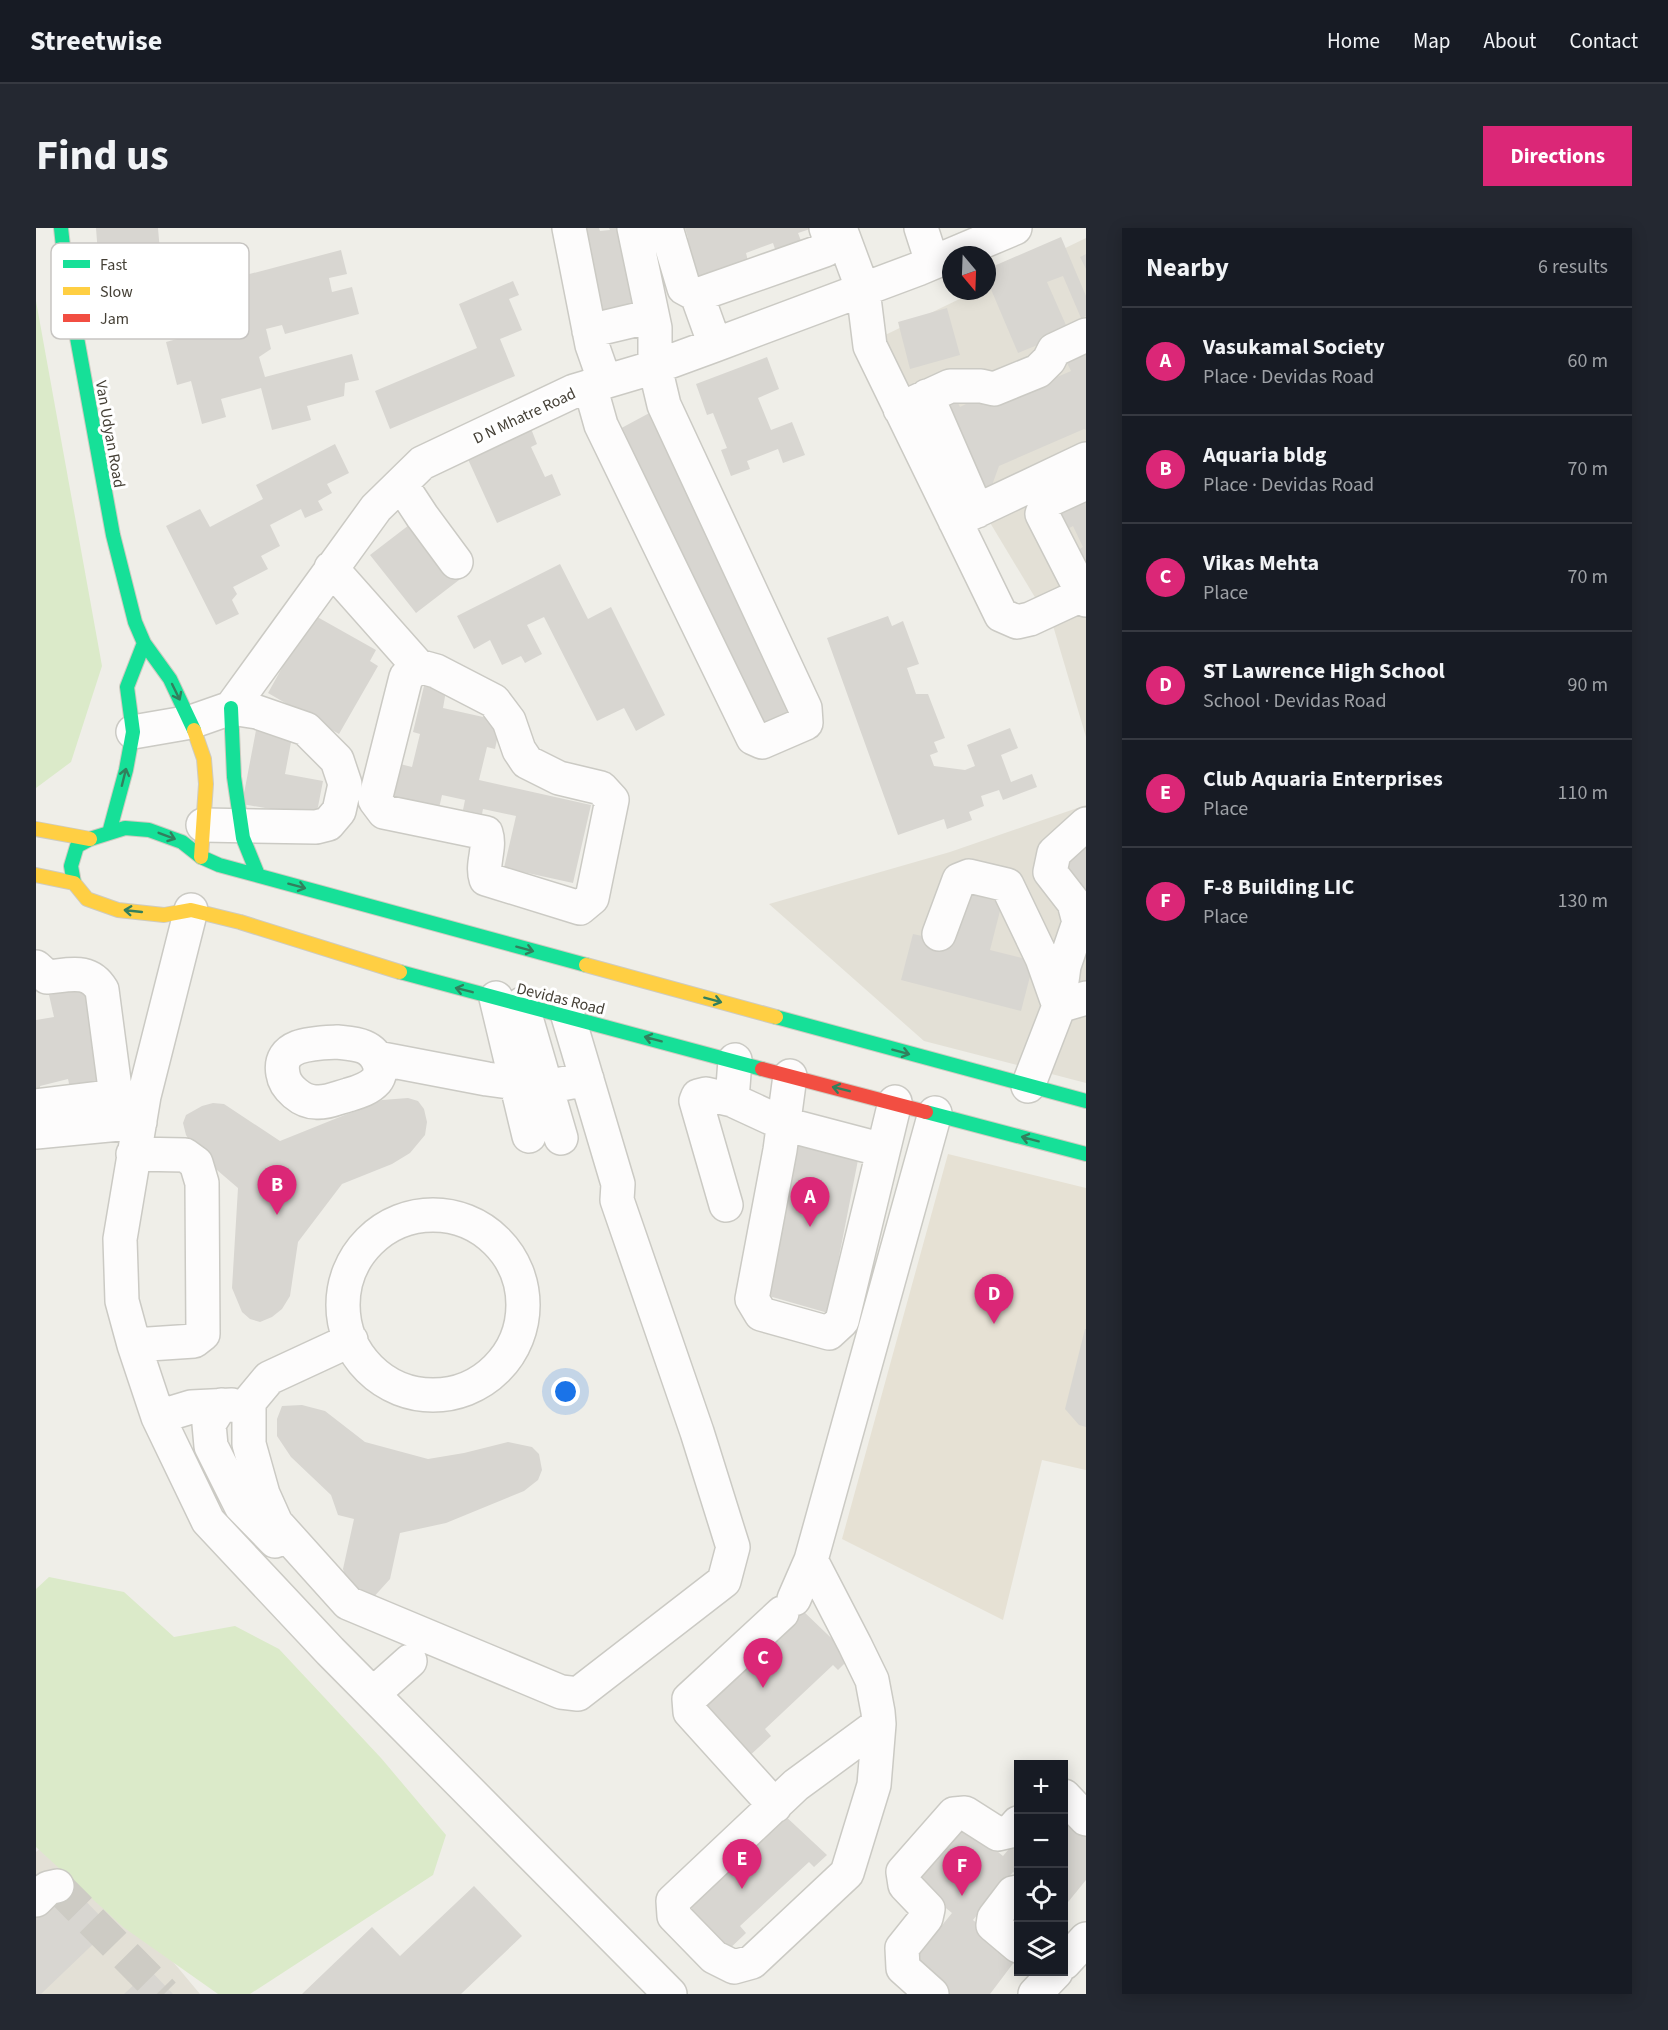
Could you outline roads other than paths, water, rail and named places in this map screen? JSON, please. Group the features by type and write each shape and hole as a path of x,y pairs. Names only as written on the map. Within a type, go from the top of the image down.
{"main road":[{"name":"Van Udyan Road","path":"61,228 63,243"},
{"name":"Van Udyan Road","path":"77,339 113,536 135,622 144,643 170,679 191,722 204,759 206,784 202,850"},
{"path":"109,833 126,770 133,732 127,687 144,643"},
{"path":"231,708 234,777 243,838 258,875"},
{"path":"36,876 74,883 70,866 77,846 90,839 125,828 154,831 202,850 219,865 1086,1101"},
{"path":"36,830 90,839"},
{"name":"Devidas Road","path":"74,883 87,899 118,910 164,915 194,905 240,922 423,980 735,1060 1086,1154"}],"street":[{"path":"569,228 589,331 601,425 753,738 762,742 806,723 805,708 664,405 656,367 655,328 634,228"},
{"path":"666,228 684,288 697,295 715,345"},
{"path":"697,295 825,250 829,236 826,228"},
{"path":"840,228 863,290 870,346 913,402 966,516 1001,615 1017,622 1030,619 1085,595 1042,514 1047,501 1086,483"},
{"path":"921,228 932,262"},
{"name":"D N Mhatre Road","path":"231,708 376,508 422,463 574,391 656,367 863,290 1015,228"},
{"path":"808,256 823,305"},
{"path":"752,276 769,325"},
{"path":"589,331 652,316"},
{"path":"913,402 950,386 981,386 994,389 1038,371 1049,360 1054,350 1086,335"},
{"path":"966,516 1086,459"},
{"path":"401,484 456,562"},
{"path":"331,568 418,666 436,671 494,701 509,721 519,750 527,762 559,778 601,788 612,800 592,898 580,908 486,879 484,871 489,840 486,834 384,812 375,800 406,677 418,666"},
{"path":"133,732 191,722 231,708 257,712 306,729 337,760 345,784 339,811 328,824 316,827 242,826 202,850"},
{"path":"1028,1086 1072,1002 1064,966 1079,922 1074,903 1050,872 1054,853 1086,824"},
{"path":"939,934 959,880 969,876 1007,885 1050,872"},
{"path":"1007,885 1042,958 1072,1002"},
{"path":"194,905 134,1105 133,1154 120,1239 122,1301 134,1345 201,1412 211,1446 241,1506 304,1573 325,1603 331,1622 330,1651"},
{"path":"36,967 47,977 85,974 97,981 102,990 134,1105"},
{"path":"351,1340 268,1378 249,1402 249,1444 263,1494 276,1522 348,1603 561,1692 578,1694 724,1581 732,1547 697,1432 617,1200 618,1185 555,1083 534,1008"},
{"path":"534,1008 555,1083 545,1137"},
{"path":"377,1058 555,1083"},
{"path":"732,1100 735,1060"},
{"path":"790,1076 784,1124 752,1299 761,1314 829,1333 842,1321 895,1102"},
{"path":"726,1205 696,1101 698,1096 706,1094 732,1100 784,1124 883,1150"},
{"path":"36,1106 134,1105"},
{"path":"36,1132 134,1105"},
{"path":"775,1806 690,1712 689,1699 788,1606 811,1560 935,1113"},
{"path":"133,1154 185,1155 196,1163 202,1182 203,1334 194,1341 134,1345"},
{"path":"416,1216 454,1217 489,1234 513,1263 520,1280 523,1299 523,1317 518,1336 498,1368 483,1380 466,1389 448,1394 429,1395 393,1386 377,1376 364,1363 351,1340 343,1312 348,1275 356,1258 368,1243 382,1231 399,1222 416,1216"},
{"path":"201,1412 208,1521 330,1651 670,1994"},
{"path":"811,1560 872,1680 879,1724 874,1785 847,1874 752,1962 734,1967 714,1957 674,1916 673,1901 796,1785 879,1724"},
{"path":"372,1694 411,1661"},
{"path":"1068,1800 1086,1818"},
{"path":"932,1994 903,1968 903,1948 926,1918 928,1909 905,1885 903,1872 954,1814 965,1813 998,1834 1011,1831 1014,1828"},
{"path":"1014,1893 994,1918 993,1925 1014,1943"}],"tunnel":[{"path":"57,1886 164,1994"}],"place":[{"name":"Aquaria bldg","path":"277,1215"},
{"name":"Vasukamal Society","path":"810,1227"},
{"name":"ST Lawrence High School","path":"994,1324"},
{"name":"Vikas Mehta","path":"763,1688"},
{"name":"Club Aquaria Enterprises","path":"742,1889"},
{"name":"F-8 Building LIC","path":"962,1896"}]}
